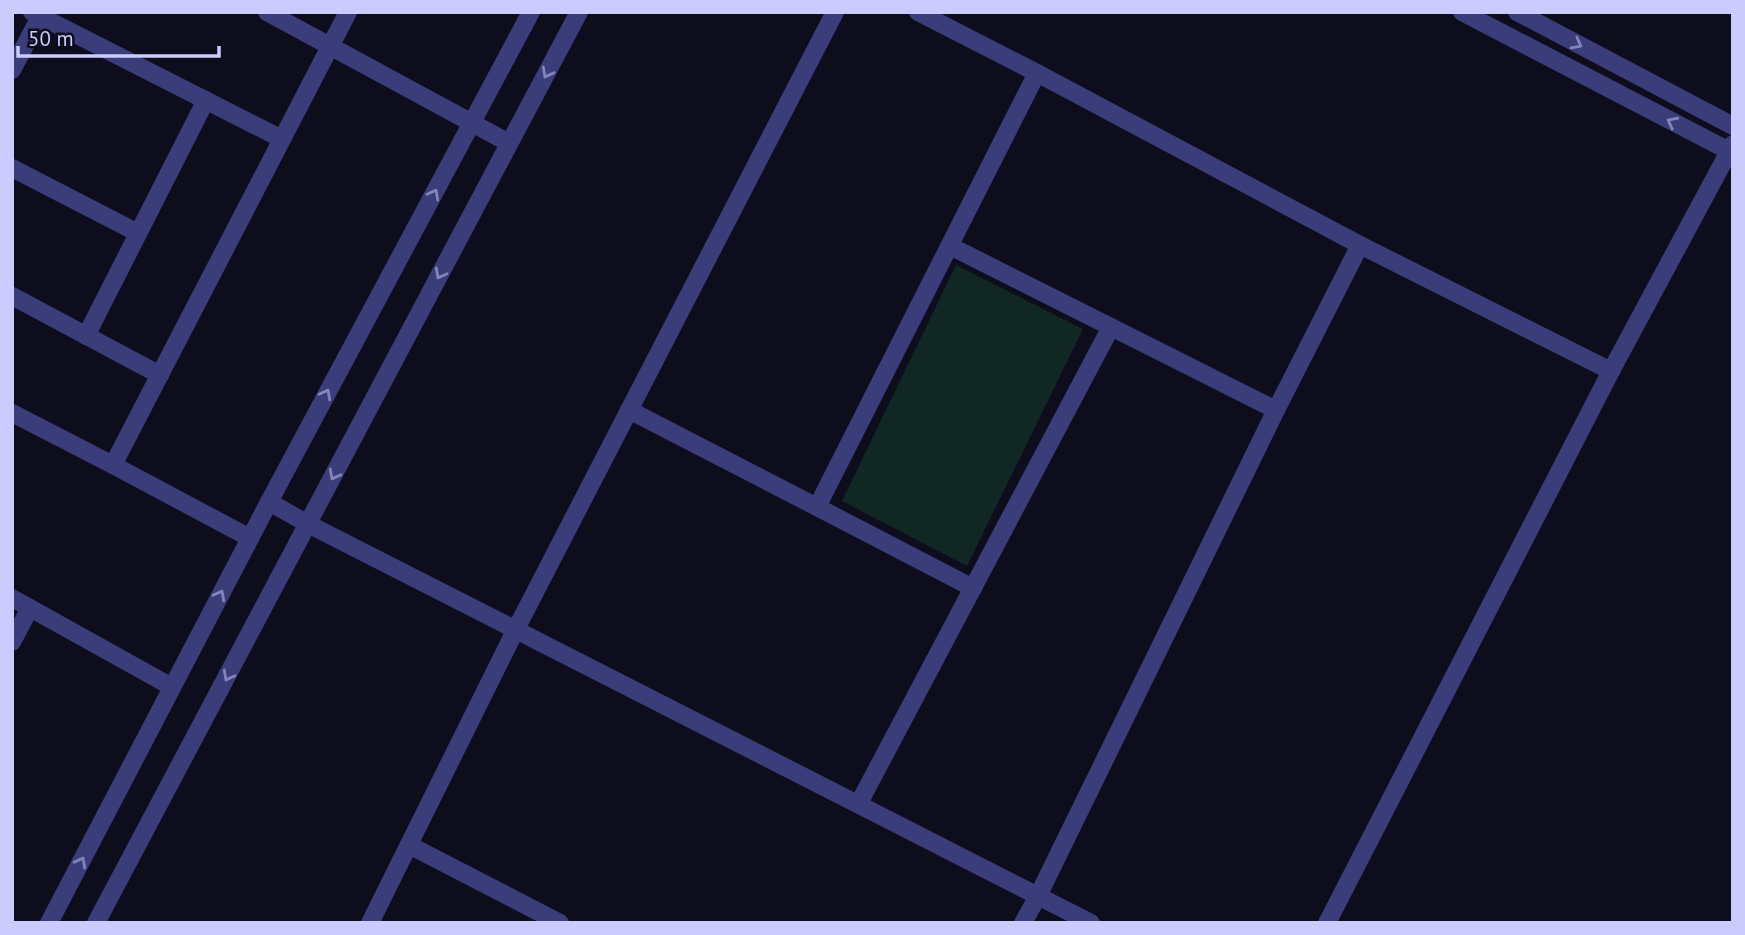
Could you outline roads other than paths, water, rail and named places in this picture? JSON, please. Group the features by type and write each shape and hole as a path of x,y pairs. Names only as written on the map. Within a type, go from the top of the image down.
{"street":[{"path":"267,12 509,143"},
{"path":"113,465 348,12"},
{"path":"49,923 269,502 531,12"},
{"path":"96,923 579,12"},
{"path":"370,923 516,629 835,12"},
{"path":"918,12 1360,245 1611,371"},
{"path":"1327,923 1611,371 1732,150 1462,12"},
{"path":"1517,12 1733,126"},
{"path":"12,70 36,14 282,139"},
{"path":"817,507 1037,73"},
{"path":"86,336 206,100"},
{"path":"12,168 138,233"},
{"path":"1023,923 1360,245"},
{"path":"950,246 1276,410"},
{"path":"12,296 160,375"},
{"path":"859,803 1111,327"},
{"path":"629,410 973,589"},
{"path":"12,413 250,538"},
{"path":"269,502 1091,923"},
{"path":"12,598 172,687"},
{"path":"12,642 30,608"},
{"path":"408,845 560,923"}]}
